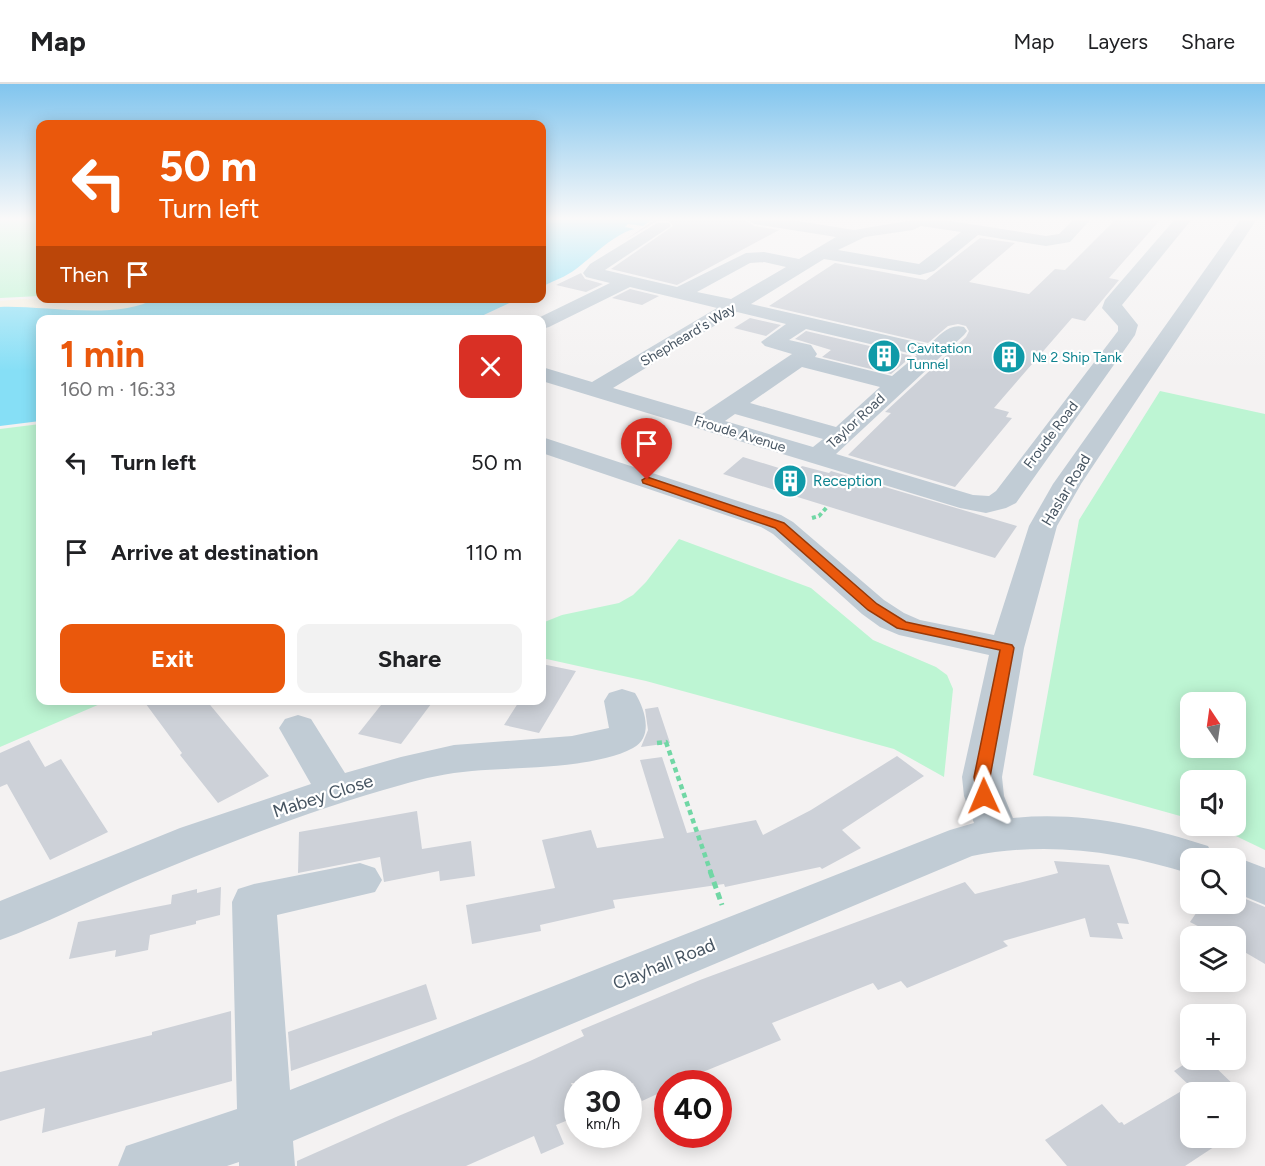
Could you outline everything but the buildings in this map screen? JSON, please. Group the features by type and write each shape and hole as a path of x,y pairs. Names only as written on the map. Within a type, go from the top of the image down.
{"street":[{"path":"594,269 592,271 597,276 933,352"},
{"path":"680,293 724,269"},
{"name":"Shepheard's Way","path":"594,390 796,269"},
{"name":"Froude Road","path":"817,458 971,503 987,504 1004,500 1128,330 1129,327 1112,308 1112,303 1141,269"},
{"name":"Haslar Road","path":"1000,835 984,796 982,777 1007,648 1043,526 1050,510 1222,269"},
{"path":"546,320 626,282"},
{"path":"706,423 807,352 764,340 803,322"},
{"name":"Taylor Road","path":"817,458 957,331"},
{"name":"Taylor Road","path":"799,359 896,384"},
{"name":"Froude Avenue","path":"546,376 817,458"},
{"path":"730,405 841,436"},
{"path":"546,449 580,465 647,480 780,526 873,607 902,625 1007,648"},
{"name":"Mabey Close","path":"1,913 216,832 335,791 400,771 455,759 588,747 621,720"},
{"path":"298,728 335,791"},
{"name":"Clayhall Road","path":"146,1166 265,1147 733,936 871,881 950,846 974,839 1032,833 1125,840 1180,855"},
{"path":"1246,878 1265,887"},
{"path":"265,1147 254,902 360,880"}],"path":[{"path":"819,516 828,506"},
{"path":"621,720 642,745 666,742 733,936"}],"green space":[{"path":"0,269 36,269 36,296 0,298"},
{"path":"1160,391 1265,414 1265,850 1236,836 1246,836 1246,770 1180,770 1180,816 1033,775 1079,520"},
{"path":"36,424 36,705 98,705 0,747 0,429"},
{"path":"679,539 811,588 873,640 936,667 947,675 953,689 944,777 894,749 646,681 546,659 546,621 562,615 619,603 633,595"}],"sand":[{"path":"23,299 36,300 36,303 145,303 122,309 80,311 0,307 0,301"}],"water":[{"path":"546,269 575,269 546,285"},
{"path":"144,303 509,303 484,315 36,315 36,422 0,426 0,307 102,310"}],"place":[{"name":"Cavitation Tunnel","path":"884,356"},
{"name":"№ 2 Ship Tank","path":"1009,357"},
{"name":"Reception","path":"790,481"}],"route":[{"path":"647,480 780,526 873,607 902,625 1007,648 982,777 984,796"}]}
